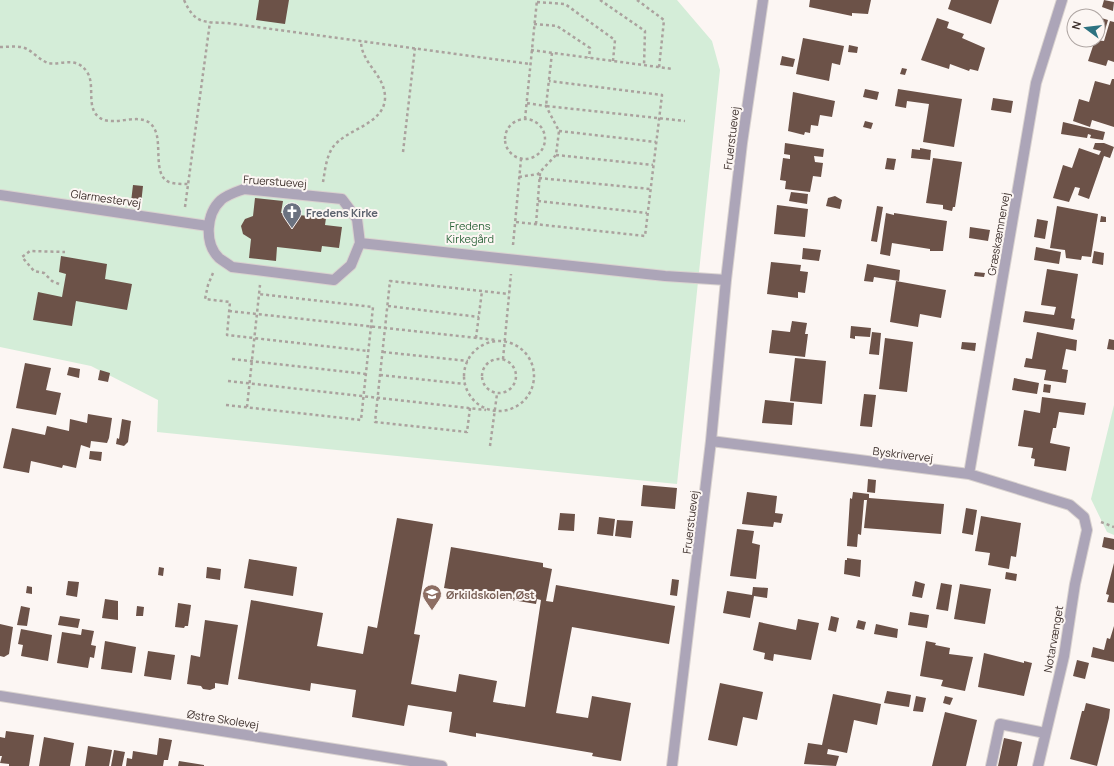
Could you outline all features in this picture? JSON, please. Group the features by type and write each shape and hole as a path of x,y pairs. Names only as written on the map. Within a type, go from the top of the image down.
{"street":[{"name":"Fruerstuevej","path":"672,766 711,441 726,280 742,142 763,0"},
{"name":"Græskæmnervej","path":"969,474 1036,83 1062,0"},
{"name":"Fruerstuevej","path":"208,226 212,212 221,200 231,193 244,189 342,199 356,219 360,243"},
{"name":"Glarmestervej","path":"0,195 208,226"},
{"path":"208,226 210,242 218,257 232,267 334,280 351,265 360,243 665,276 726,280"},
{"name":"Byskrivervej","path":"711,441 969,474 1070,505 1084,517"},
{"name":"Notarvænget","path":"1038,766 1064,656 1075,584 1087,530 1084,517"},
{"name":"Østre Skolevej","path":"0,696 442,766"},
{"path":"990,766 1000,724 1045,733"}],"path":[{"path":"184,0 196,19 210,22 530,64"},
{"path":"600,0 645,32 644,66"},
{"path":"637,0 664,20 659,68"},
{"path":"525,119 537,1 565,4 615,40 612,61"},
{"path":"183,222 210,22"},
{"path":"534,24 557,26 590,48 589,58"},
{"path":"321,197 325,168 332,148 346,135 370,122 381,110 385,101 383,84 363,55 361,41"},
{"path":"0,47 19,47 27,49 47,62 66,61 81,66 87,72 91,83 92,105 94,112 99,118 113,121 141,120 148,122 154,128 157,137 159,164 164,179 170,182 188,184"},
{"path":"403,152 415,48"},
{"path":"532,50 673,70"},
{"path":"520,177 540,172 556,155 559,131 546,106 552,53"},
{"path":"516,222 645,236 662,95 549,81"},
{"path":"526,103 685,121"},
{"path":"525,119 531,120 541,128 544,141 539,153 528,159 515,157 506,147 505,141 508,128 513,123 525,119"},
{"path":"559,131 656,142"},
{"path":"556,155 653,165"},
{"path":"536,224 540,172"},
{"path":"540,178 650,190"},
{"path":"538,201 647,214"},
{"path":"59,284 52,281 44,273 34,271 22,257 30,251 55,253 65,252"},
{"path":"224,261 210,277 205,299 230,302 227,335 368,351"},
{"path":"247,407 262,271"},
{"path":"470,408 467,432 375,422 390,281 509,294"},
{"path":"476,338 482,291"},
{"path":"226,405 361,420 373,307 259,294"},
{"path":"388,306 479,316"},
{"path":"228,381 494,411 505,411 520,404 531,392 534,382 532,366 524,352 515,345 496,340 229,311"},
{"path":"486,410 472,399 465,384 464,376 472,354 479,348 496,340"},
{"path":"383,352 468,362"},
{"path":"232,359 366,374"},
{"path":"503,359 513,365 517,376 513,388 508,392 497,394 487,389 484,384 482,373 484,368 492,360 503,359"},
{"path":"380,375 465,384"},
{"path":"490,446 497,394"}],"green space":[{"name":"Fredens Kirkegård","path":"0,0 677,0 712,41 720,70 677,484 157,432 158,400 91,366 0,347"},
{"path":"1114,405 1114,535 1107,532 1091,499"}],"building":[{"path":"259,0 289,0 285,24 256,20"},
{"path":"810,0 871,0 868,14 852,13 852,16 809,7"},
{"path":"951,0 999,0 991,24 948,9"},
{"path":"1104,0 1114,2 1113,11 1102,7"},
{"path":"937,18 949,22 947,28 964,34 962,38 985,48 978,71 970,69 969,71 950,64 949,69 921,60"},
{"path":"1110,21 1114,22 1114,62 1108,60 1106,66 1088,61 1092,48 1106,48 1106,34"},
{"path":"803,38 844,46 840,65 832,63 829,81 796,74"},
{"path":"849,45 858,47 857,53 848,52"},
{"path":"782,56 795,59 793,67 780,65"},
{"path":"902,68 907,69 905,75 900,74"},
{"path":"1112,79 1114,79 1114,127 1092,120 1090,127 1073,121 1079,99 1089,102 1095,81 1110,85"},
{"path":"865,89 879,92 877,100 863,97"},
{"path":"898,89 962,99 954,147 923,142 929,104 907,101 906,108 895,106"},
{"path":"793,92 835,101 832,117 820,115 818,126 811,125 810,133 805,132 804,135 788,131"},
{"path":"993,98 1013,101 1011,113 991,110"},
{"path":"865,121 873,123 871,129 863,127"},
{"path":"1063,122 1105,132 1103,140 1090,138 1091,135 1088,134 1087,138 1061,134"},
{"path":"785,143 824,149 823,157 814,156 815,162 823,163 821,177 813,176 810,192 785,189 786,181 780,180 783,158 790,159 790,155 784,154"},
{"path":"1095,143 1104,143 1114,147 1110,158 1104,156 1089,199 1078,195 1080,188 1075,187 1069,202 1053,198 1063,165 1072,168 1079,148 1099,155 1101,151 1093,149"},
{"path":"920,148 931,150 930,160 911,158 912,149 920,150"},
{"path":"887,158 896,159 894,170 885,169"},
{"path":"933,158 962,162 955,207 953,207 952,211 943,209 943,205 926,203"},
{"path":"133,185 143,186 141,204 131,202"},
{"path":"791,192 808,194 807,204 789,201"},
{"path":"835,196 842,200 840,209 826,206 828,198"},
{"name":"Fredens Kirke","path":"255,198 283,201 281,213 326,218 325,225 342,227 339,248 322,246 321,252 277,247 276,261 249,258 251,239 243,234 241,226 245,219 253,216"},
{"path":"777,205 808,209 805,237 774,234"},
{"path":"877,206 883,207 877,242 871,241"},
{"path":"1057,206 1098,214 1091,257 1082,256 1081,260 1066,258 1065,250 1050,248"},
{"path":"886,213 947,221 943,251 930,251 930,249 892,243 890,256 880,254"},
{"path":"1101,216 1106,217 1106,222 1100,222"},
{"path":"1037,219 1048,221 1045,239 1034,237"},
{"path":"970,227 990,230 988,241 969,238"},
{"path":"1036,247 1061,252 1059,264 1034,260"},
{"path":"803,248 821,250 819,261 802,259"},
{"path":"1094,251 1104,253 1103,265 1092,263"},
{"path":"61,256 107,264 105,279 132,284 127,310 76,301 72,326 33,320 38,292 62,297 66,274 59,272"},
{"path":"771,262 801,265 800,271 808,272 805,293 798,292 798,298 767,294"},
{"path":"867,264 900,270 899,281 874,277 873,282 864,281"},
{"path":"1047,269 1078,274 1071,318 1075,319 1073,330 1023,322 1025,311 1054,315 1056,307 1041,305"},
{"path":"975,272 985,273 984,277 974,276"},
{"path":"896,281 946,290 941,318 920,314 918,327 890,322"},
{"path":"792,321 807,323 805,334 808,334 805,357 769,353 772,330 790,332"},
{"path":"851,326 871,328 870,337 855,336 855,339 850,338"},
{"path":"872,332 881,333 879,355 869,354"},
{"path":"1037,332 1077,340 1076,351 1066,349 1062,369 1068,370 1066,383 1044,380 1046,370 1024,367 1026,358 1032,359"},
{"path":"885,338 913,342 907,392 879,389"},
{"path":"1109,339 1114,340 1114,350 1107,349"},
{"path":"962,342 976,343 975,351 961,349"},
{"path":"795,358 826,361 822,404 790,401"},
{"path":"25,363 51,368 46,390 61,393 56,415 16,408"},
{"path":"69,367 80,369 79,378 67,375"},
{"path":"100,370 110,373 108,382 98,380"},
{"path":"1014,378 1039,383 1037,394 1012,390"},
{"path":"1044,384 1051,385 1050,393 1043,392"},
{"path":"864,394 876,395 872,427 860,426"},
{"path":"1042,397 1086,403 1084,415 1059,412 1056,428 1053,428 1050,443 1070,447 1066,471 1034,466 1035,459 1031,458 1033,448 1018,446 1024,410 1040,413"},
{"path":"765,400 794,403 792,425 762,423"},
{"path":"88,414 112,418 109,438 107,443 91,441 90,448 81,445 76,468 63,465 62,468 31,461 29,473 3,468 12,428 45,435 47,426 69,431 70,419 87,423"},
{"path":"122,419 131,421 128,442 124,446 116,444 117,438 119,439"},
{"path":"90,451 102,452 101,461 89,459"},
{"path":"868,479 876,480 875,493 867,492"},
{"path":"643,485 677,488 675,509 641,506"},
{"path":"747,492 777,496 775,513 783,514 781,523 774,522 773,527 742,524"},
{"path":"853,492 869,494 869,498 944,504 941,534 864,528 867,500 864,500 861,535 858,534 857,547 847,546 850,498 852,499"},
{"path":"966,508 977,510 973,535 962,533"},
{"path":"560,513 575,514 574,531 558,530"},
{"path":"981,516 1021,523 1016,557 1011,556 1009,569 988,565 990,553 975,551"},
{"path":"599,517 615,519 613,536 597,534"},
{"path":"397,518 433,524 414,634 420,635 411,684 456,692 459,674 497,681 493,702 525,707 541,600 537,599 536,604 444,588 451,547 543,563 543,567 552,569 546,601 553,602 556,585 675,606 669,644 572,627 556,713 588,718 592,696 631,703 621,761 592,756 593,753 476,733 476,737 449,732 452,712 408,705 404,726 352,717 356,690 311,683 310,691 238,679 251,600 323,613 317,646 363,654 368,626 377,628"},
{"path":"617,520 633,521 631,538 615,536"},
{"path":"737,529 754,531 752,543 760,545 756,579 730,576"},
{"path":"1104,537 1114,539 1114,550 1102,547"},
{"path":"847,558 861,560 860,577 844,574 845,560 847,560"},
{"path":"249,559 297,567 293,596 244,588"},
{"path":"1114,563 1114,603 1107,602 1109,595 1106,594"},
{"path":"159,567 164,568 163,576 158,575"},
{"path":"207,567 221,569 220,580 206,578"},
{"path":"1006,572 1017,574 1016,581 1005,579"},
{"path":"672,579 679,580 677,596 670,595"},
{"path":"68,581 79,582 77,597 66,595"},
{"path":"915,581 925,584 922,598 912,596"},
{"path":"941,583 952,585 948,611 936,609"},
{"path":"960,584 991,589 985,624 954,619"},
{"path":"27,586 32,587 32,594 26,593"},
{"path":"753,587 768,588 767,598 754,596 750,618 723,613 727,591 752,595"},
{"path":"105,599 118,601 118,620 102,618"},
{"path":"178,603 191,605 188,626 185,626 184,628 175,627"},
{"path":"21,606 30,608 27,626 17,625"},
{"path":"137,606 144,607 143,616 136,616"},
{"path":"910,612 929,615 927,628 908,625"},
{"path":"60,616 80,619 78,628 58,625"},
{"path":"831,616 839,618 836,632 828,630"},
{"path":"798,619 819,623 811,660 774,654 773,661 764,659 765,653 753,650 759,622 796,630"},
{"path":"205,620 238,625 228,685 215,683 215,688 210,690 203,689 201,686 187,684 191,655 200,657"},
{"path":"858,620 866,622 864,630 856,628"},
{"path":"0,624 13,627 9,654 4,657 0,656"},
{"path":"876,624 898,629 897,638 874,634"},
{"path":"1114,626 1114,662 1091,657 1093,647 1104,650 1107,638 1110,639"},
{"path":"21,629 52,635 48,661 21,656 23,645 18,644"},
{"path":"82,629 94,631 91,645 96,646 94,658 90,657 88,668 57,663 62,632 81,635"},
{"path":"105,641 136,647 132,673 101,669"},
{"path":"926,641 936,643 935,645 950,648 949,654 973,657 965,691 941,686 943,680 920,676"},
{"path":"148,651 175,655 171,680 144,676"},
{"path":"984,653 1024,663 1024,661 1032,663 1024,696 978,687"},
{"path":"1077,660 1089,663 1085,679 1073,676"},
{"path":"720,683 763,692 757,720 743,717 737,746 708,740"},
{"path":"887,691 911,695 909,707 884,703"},
{"path":"833,694 881,704 877,725 854,720 847,753 828,749 827,754 839,756 836,766 804,764 808,743 822,745"},
{"path":"916,696 926,698 923,712 913,711"},
{"path":"945,696 953,698 950,705 943,703"},
{"path":"1086,703 1110,709 1097,766 1070,759 1082,711 1084,711"},
{"path":"945,712 977,720 966,766 932,766"},
{"path":"6,731 34,735 29,766 9,766 9,764 0,763 2,756 0,756 0,737 5,738"},
{"path":"44,737 74,743 70,766 39,766"},
{"path":"159,738 172,740 168,760 164,760 163,766 126,766 127,758 132,759 133,751 157,755"},
{"path":"1004,738 1022,742 1017,766 998,766"},
{"path":"88,746 112,750 109,766 85,766"},
{"path":"114,750 125,752 122,766 111,766"},
{"path":"179,761 204,765 204,766 178,766"}],"place":[{"name":"Fredens Kirke","path":"292,229"},
{"name":"Ørkildskolen,Øst","path":"432,611"}]}
